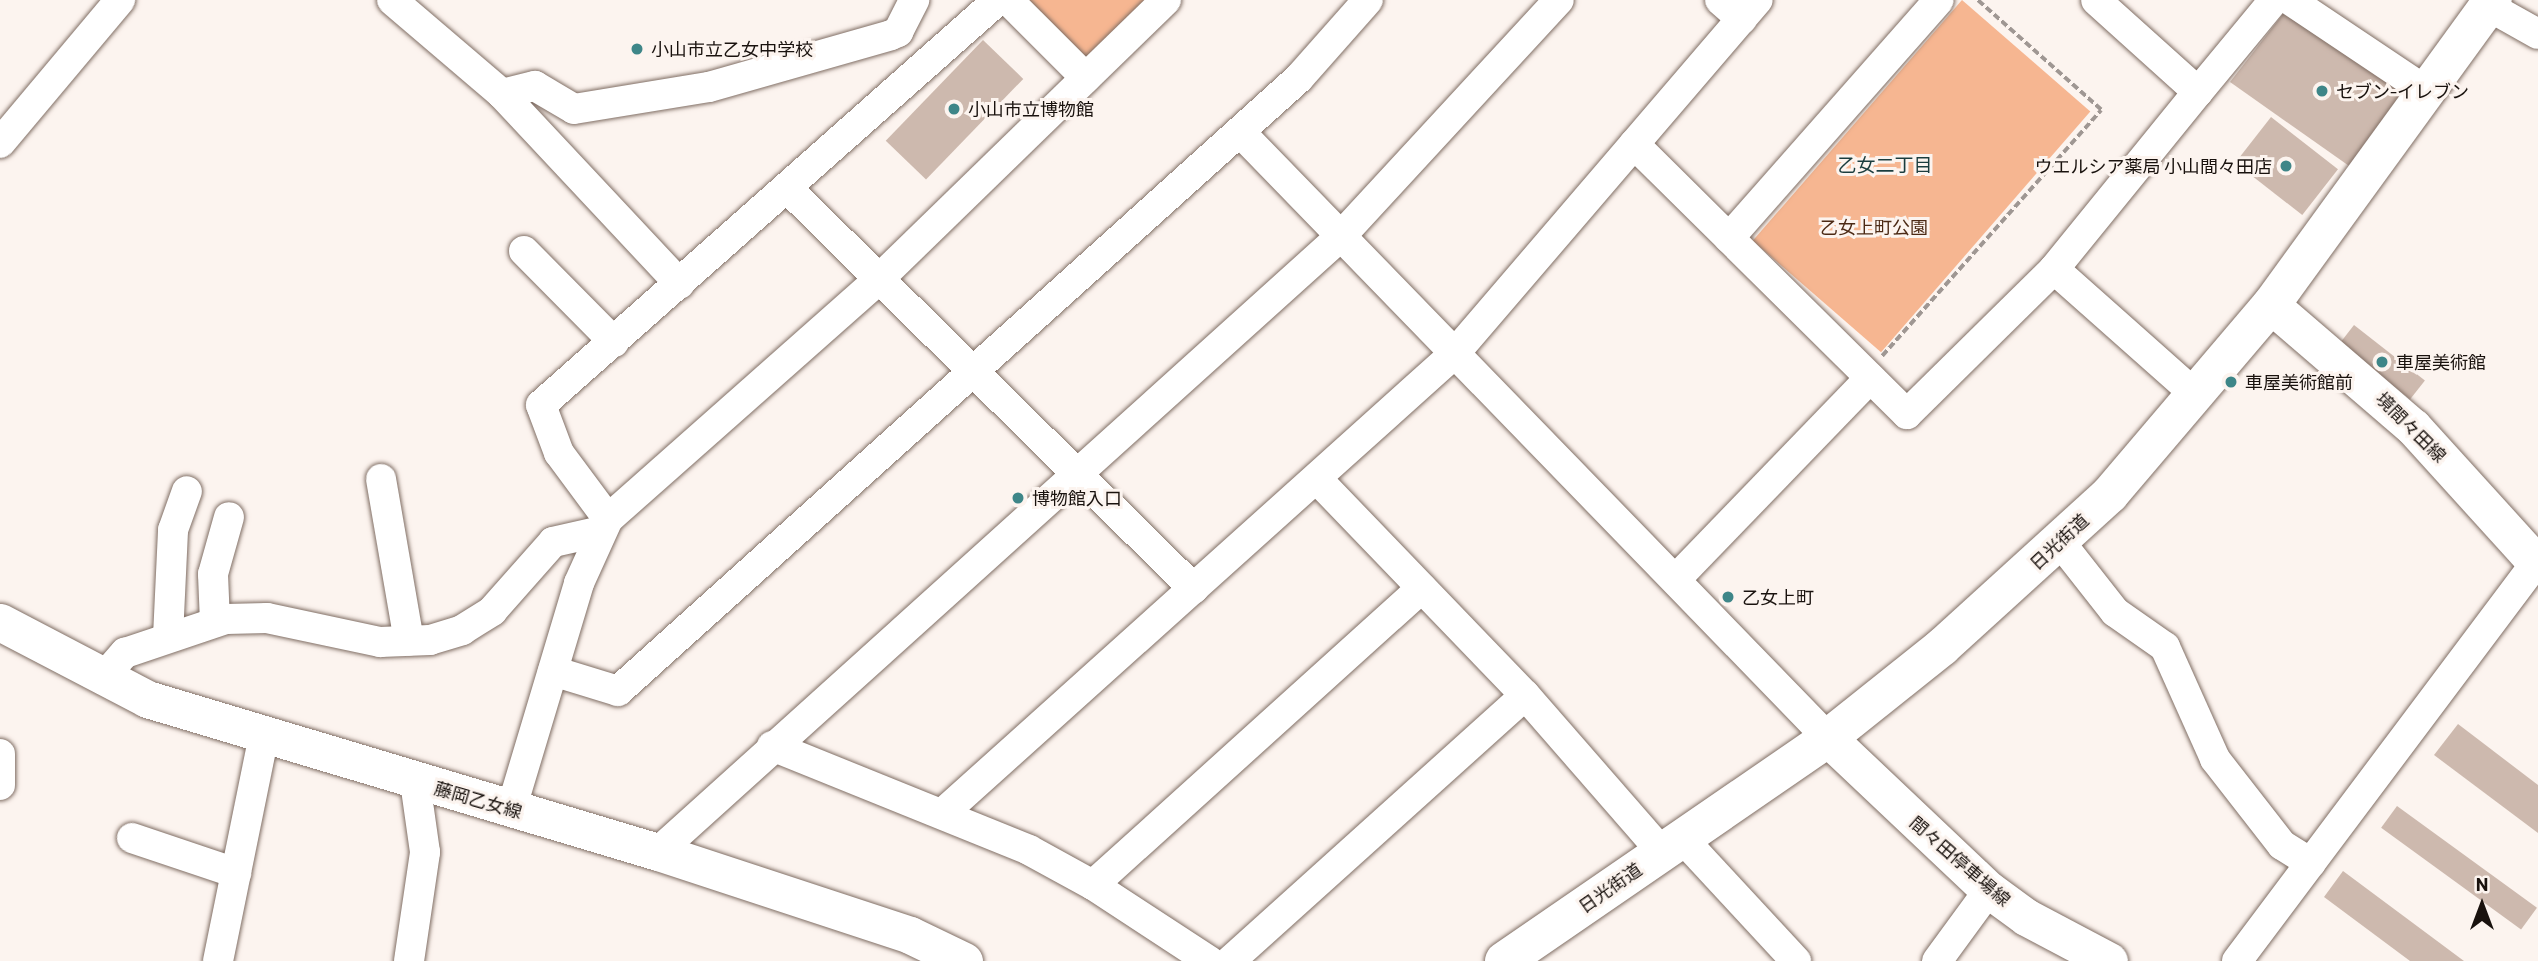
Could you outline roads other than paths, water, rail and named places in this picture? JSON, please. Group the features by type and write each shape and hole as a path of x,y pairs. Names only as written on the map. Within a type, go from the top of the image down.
{"highway":[{"name":"日光街道","path":"1504,961 1828,738 1942,647 2110,494 2271,304 2491,3"}],"main road":[{"name":"境間々田線","path":"2271,304 2413,427 2538,563"},
{"name":"藤岡乙女線","path":"0,622 102,679 147,699 415,782 658,852 879,924 964,961"},
{"name":"間々田停車場線","path":"1828,738 1989,890 2026,917 2109,961"}],"street":[{"path":"0,143 120,0"},
{"path":"393,0 502,94 680,284"},
{"path":"502,94 535,86 573,109 709,87 898,32 914,0"},
{"path":"605,525 559,453 541,405 998,0"},
{"path":"1008,0 1086,78"},
{"path":"102,679 125,653 215,622 267,618 380,642 409,641 461,629 492,611 554,542 605,525 880,278 1166,0"},
{"path":"554,671 618,691 1299,78 1368,0"},
{"path":"658,852 1077,470 1340,236 1559,0"},
{"path":"1729,238 1939,0"},
{"path":"1634,144 1907,414 2054,269 2274,0"},
{"path":"2290,0 2426,91"},
{"path":"2102,2 2199,92"},
{"path":"2491,3 2538,34"},
{"path":"942,814 1455,352 1634,144 1740,6"},
{"path":"1240,132 1677,578 1828,738"},
{"path":"787,188 1077,470 1194,589"},
{"path":"524,251 614,342"},
{"path":"2054,269 2196,395"},
{"path":"1677,578 1868,376"},
{"path":"381,479 409,641"},
{"path":"1317,479 1672,845 1796,961"},
{"path":"168,637 173,530 187,491"},
{"path":"215,622 214,573 229,517"},
{"path":"511,810 579,583 605,525"},
{"path":"2060,542 2115,612 2165,647 2215,759 2282,845 2311,863"},
{"path":"2237,961 2538,563"},
{"path":"1093,885 1422,588"},
{"path":"1230,961 1525,695"},
{"path":"218,961 264,735"},
{"path":"772,746 1029,850 1093,885 1209,961"},
{"path":"0,754 0,785"},
{"path":"409,961 425,852 415,782"},
{"path":"132,838 236,873"},
{"path":"1937,961 1989,890"}],"place":[{"name":"小山市立乙女中学校","path":"637,49"},
{"name":"セブン-イレブン","path":"2322,91"},
{"name":"小山市立博物館","path":"954,109"},
{"name":"ウエルシア薬局 小山間々田店","path":"2286,166"},
{"name":"車屋美術館","path":"2382,362"},
{"name":"車屋美術館前","path":"2231,382"},
{"name":"博物館入口","path":"1018,498"},
{"name":"乙女上町","path":"1728,597"}],"district":[{"name":"乙女二丁目","path":"1885,165"}],"park label":[{"name":"乙女上町公園","path":"1874,227"}]}
